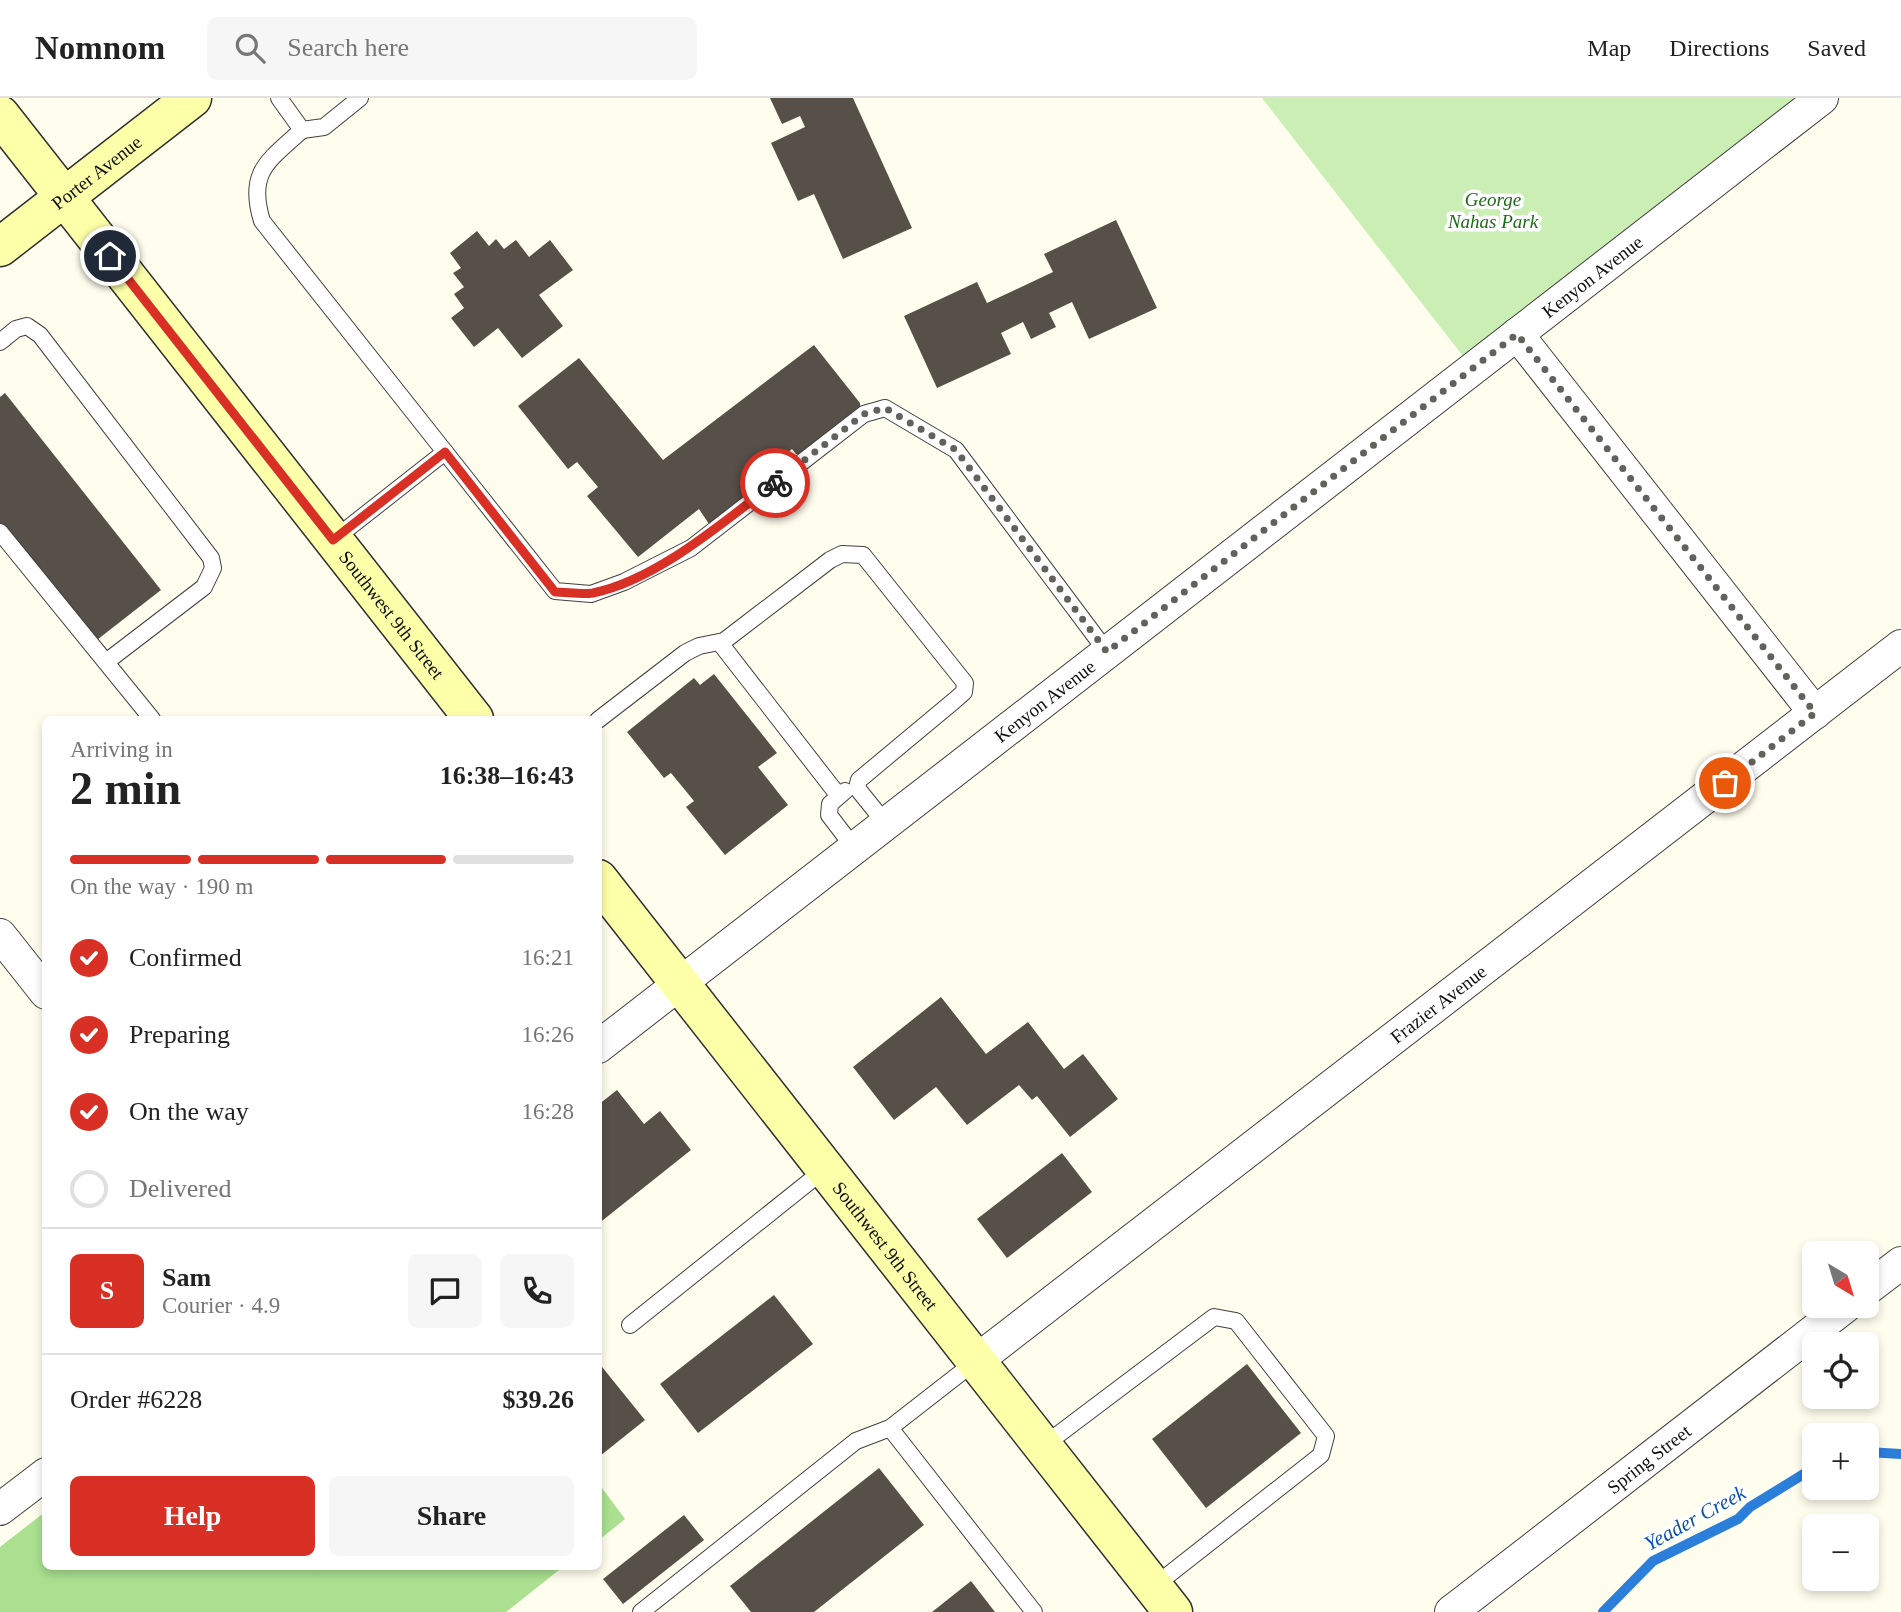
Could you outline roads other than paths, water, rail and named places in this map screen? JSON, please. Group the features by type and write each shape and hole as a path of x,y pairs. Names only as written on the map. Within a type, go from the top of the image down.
{"main road":[{"name":"Porter Avenue","path":"0,247 192,98"},
{"name":"Southwest 9th Street","path":"0,115 472,716"},
{"name":"Southwest 9th Street","path":"602,884 1163,1600"}],"street":[{"name":"Kenyon Avenue","path":"602,1044 1822,98"},
{"path":"1517,334 1815,713"},
{"name":"Frazier Avenue","path":"976,1361 1901,646"},
{"path":"0,935 42,988"},
{"path":"1880,1279 1901,1263"},
{"name":"Spring Street","path":"1451,1612 1831,1318"},
{"path":"0,1509 42,1477"}],"lane":[{"path":"279,98 302,130"},
{"path":"360,98 324,127 302,130 266,163 257,179 256,201 261,221 555,592 591,594 624,582 691,548 864,414 885,408 956,450 1107,652"},
{"path":"0,342 27,326 40,335 211,558 214,568 204,587 106,662"},
{"path":"333,540 445,452"},
{"path":"0,532 150,716"},
{"path":"602,717 685,653 720,643 830,559 842,554 863,555 965,684 964,692 864,775 857,788 838,795 831,804 829,815 855,849"},
{"path":"720,643 838,795"},
{"path":"857,788 886,824"},
{"path":"630,1325 825,1169"},
{"path":"1044,1447 1214,1317 1236,1321 1326,1436 1321,1455 1163,1600"},
{"path":"642,1612 856,1441 890,1428 976,1361"},
{"path":"890,1428 1034,1612"}],"waterway":[{"name":"Yeader Creek","path":"1879,1453 1901,1454"},
{"name":"Yeader Creek","path":"1603,1612 1653,1561 1738,1519 1750,1507 1802,1475"}],"park label":[{"name":"George Nahas Park","path":"1493,210"}]}
